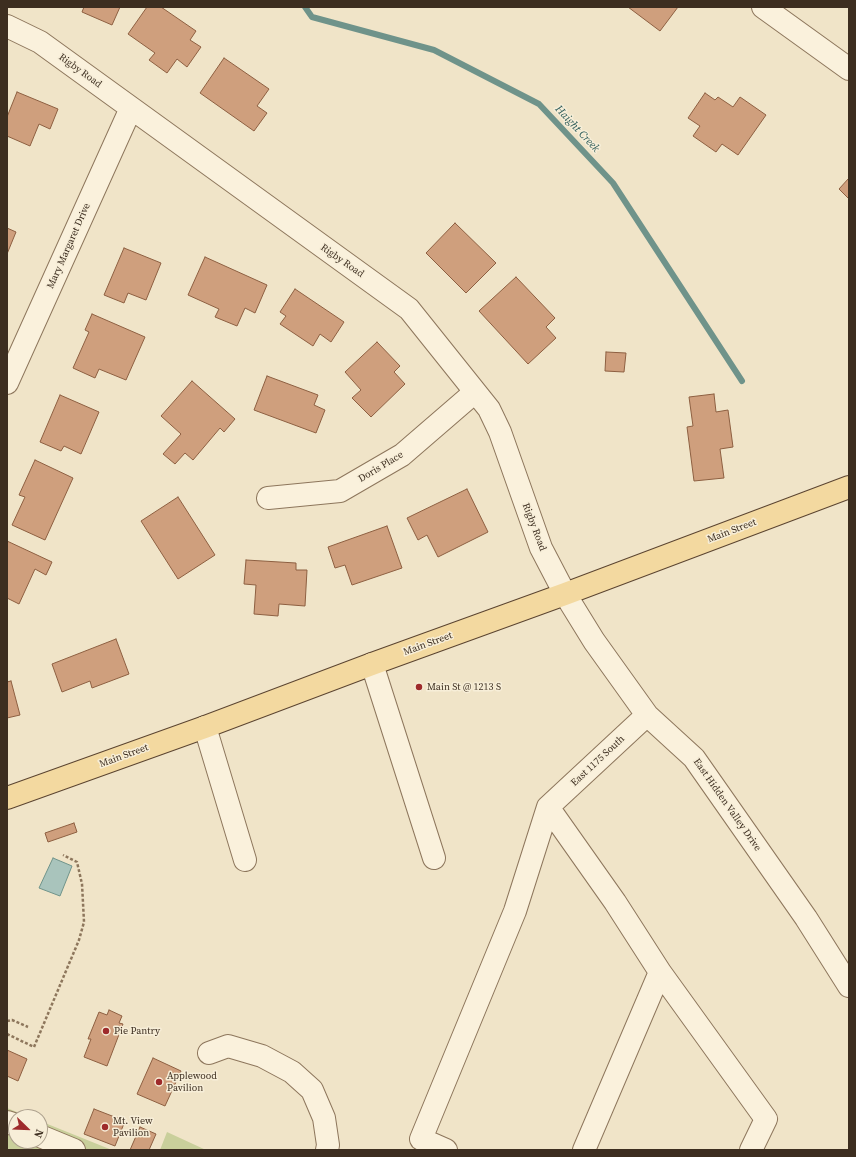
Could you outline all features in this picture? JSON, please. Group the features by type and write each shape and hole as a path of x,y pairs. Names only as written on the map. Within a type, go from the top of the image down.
{"main road":[{"name":"Main Street","path":"7,798 206,727 849,487"}],"street":[{"path":"763,7 849,69"},
{"name":"Rigby Road","path":"7,26 40,42 409,309 489,409 500,432 541,548 565,594"},
{"name":"Mary Margaret Drive","path":"7,384 131,108"},
{"name":"Doris Place","path":"268,498 340,491 402,455 475,392"},
{"name":"East Hidden Valley Drive","path":"565,594 594,641 648,715 694,758 801,912 849,986"},
{"path":"372,664 434,858"},
{"name":"East 1175 South","path":"548,807 648,715"},
{"path":"206,727 245,860"},
{"path":"548,807 615,902 660,972 766,1118 751,1150"},
{"path":"446,1150 421,1139 515,911 548,807"},
{"path":"584,1150 660,972"},
{"path":"209,1053 228,1046 262,1056 292,1072 312,1090 324,1118 328,1145 327,1150"},
{"path":"48,1139 74,1150"}],"path":[{"path":"7,1034 34,1047 79,940 84,922 82,884 77,862 63,855"},
{"path":"7,1021 12,1020 28,1027"}],"green space":[{"path":"7,1108 9,1109 8,1109 8,1149 48,1149 48,1124 112,1150 7,1150"},
{"path":"167,1132 206,1150 160,1150"}],"water":[{"path":"53,858 72,866 60,896 39,888"}],"building":[{"path":"84,7 120,7 112,25 82,12"},
{"path":"147,7 161,7 196,31 190,40 201,47 187,67 177,59 167,73 149,60 155,53 128,34"},
{"path":"628,7 678,7 660,31"},
{"path":"224,58 269,89 257,106 267,113 254,131 200,93"},
{"path":"17,92 58,109 50,129 39,124 30,146 7,136 7,117"},
{"path":"705,93 715,100 718,97 733,107 740,97 766,115 738,155 722,144 716,152 693,136 700,126 688,118"},
{"path":"849,178 849,199 839,189"},
{"path":"455,223 496,263 466,293 426,253"},
{"path":"7,228 16,232 7,254"},
{"path":"124,248 161,263 146,300 128,293 124,303 104,295"},
{"path":"205,257 267,285 255,313 245,308 237,326 215,317 219,309 188,295"},
{"path":"516,277 555,318 546,327 556,338 528,364 479,311"},
{"path":"295,289 344,322 331,342 320,334 313,346 280,324 286,316 280,312"},
{"path":"92,314 145,337 126,380 99,369 95,378 73,368 89,332 85,330"},
{"path":"377,342 400,366 394,372 405,384 371,417 352,398 361,390 345,372"},
{"path":"606,352 626,353 624,372 605,371"},
{"path":"267,376 318,395 314,405 325,410 316,433 254,410"},
{"path":"192,381 235,419 224,432 220,428 193,460 185,453 175,464 163,454 181,434 161,416"},
{"path":"714,394 716,412 728,410 733,447 720,449 724,478 694,481 687,427 693,426 689,397"},
{"path":"60,395 99,412 81,454 64,446 61,451 40,442"},
{"path":"35,460 73,478 45,540 12,525 25,497 19,495"},
{"path":"467,489 488,532 438,557 427,535 418,540 407,518"},
{"path":"178,497 215,555 178,579 141,521"},
{"path":"387,526 402,568 352,585 345,565 335,568 328,547"},
{"path":"7,541 52,562 46,575 35,569 19,604 7,598"},
{"path":"246,560 296,563 296,570 307,570 305,606 279,604 278,616 254,614 256,585 244,584"},
{"path":"116,639 129,674 92,688 90,681 62,692 52,664"},
{"path":"11,681 20,715 7,718 7,682"},
{"path":"74,823 77,832 48,842 45,833"},
{"name":"Pie Pantry","path":"109,1010 122,1016 119,1023 123,1024 107,1066 84,1057 91,1039 88,1039 99,1012 107,1015"},
{"path":"7,1050 27,1059 18,1081 7,1076"},
{"name":"Applewood Pavilion","path":"153,1058 181,1071 165,1106 137,1094"},
{"name":"Mt. View Pavilion","path":"94,1109 125,1121 115,1146 84,1134"},
{"path":"140,1127 156,1134 149,1150 130,1150"}],"waterway":[{"name":"Haight Creek","path":"305,7 312,17 434,50 539,104 613,183 742,381"}],"place":[{"name":"Main St @ 1213 S","path":"419,687"},
{"name":"Pie Pantry","path":"106,1031"},
{"name":"Applewood Pavilion","path":"159,1082"},
{"name":"Mt. View Pavilion","path":"105,1127"}]}
